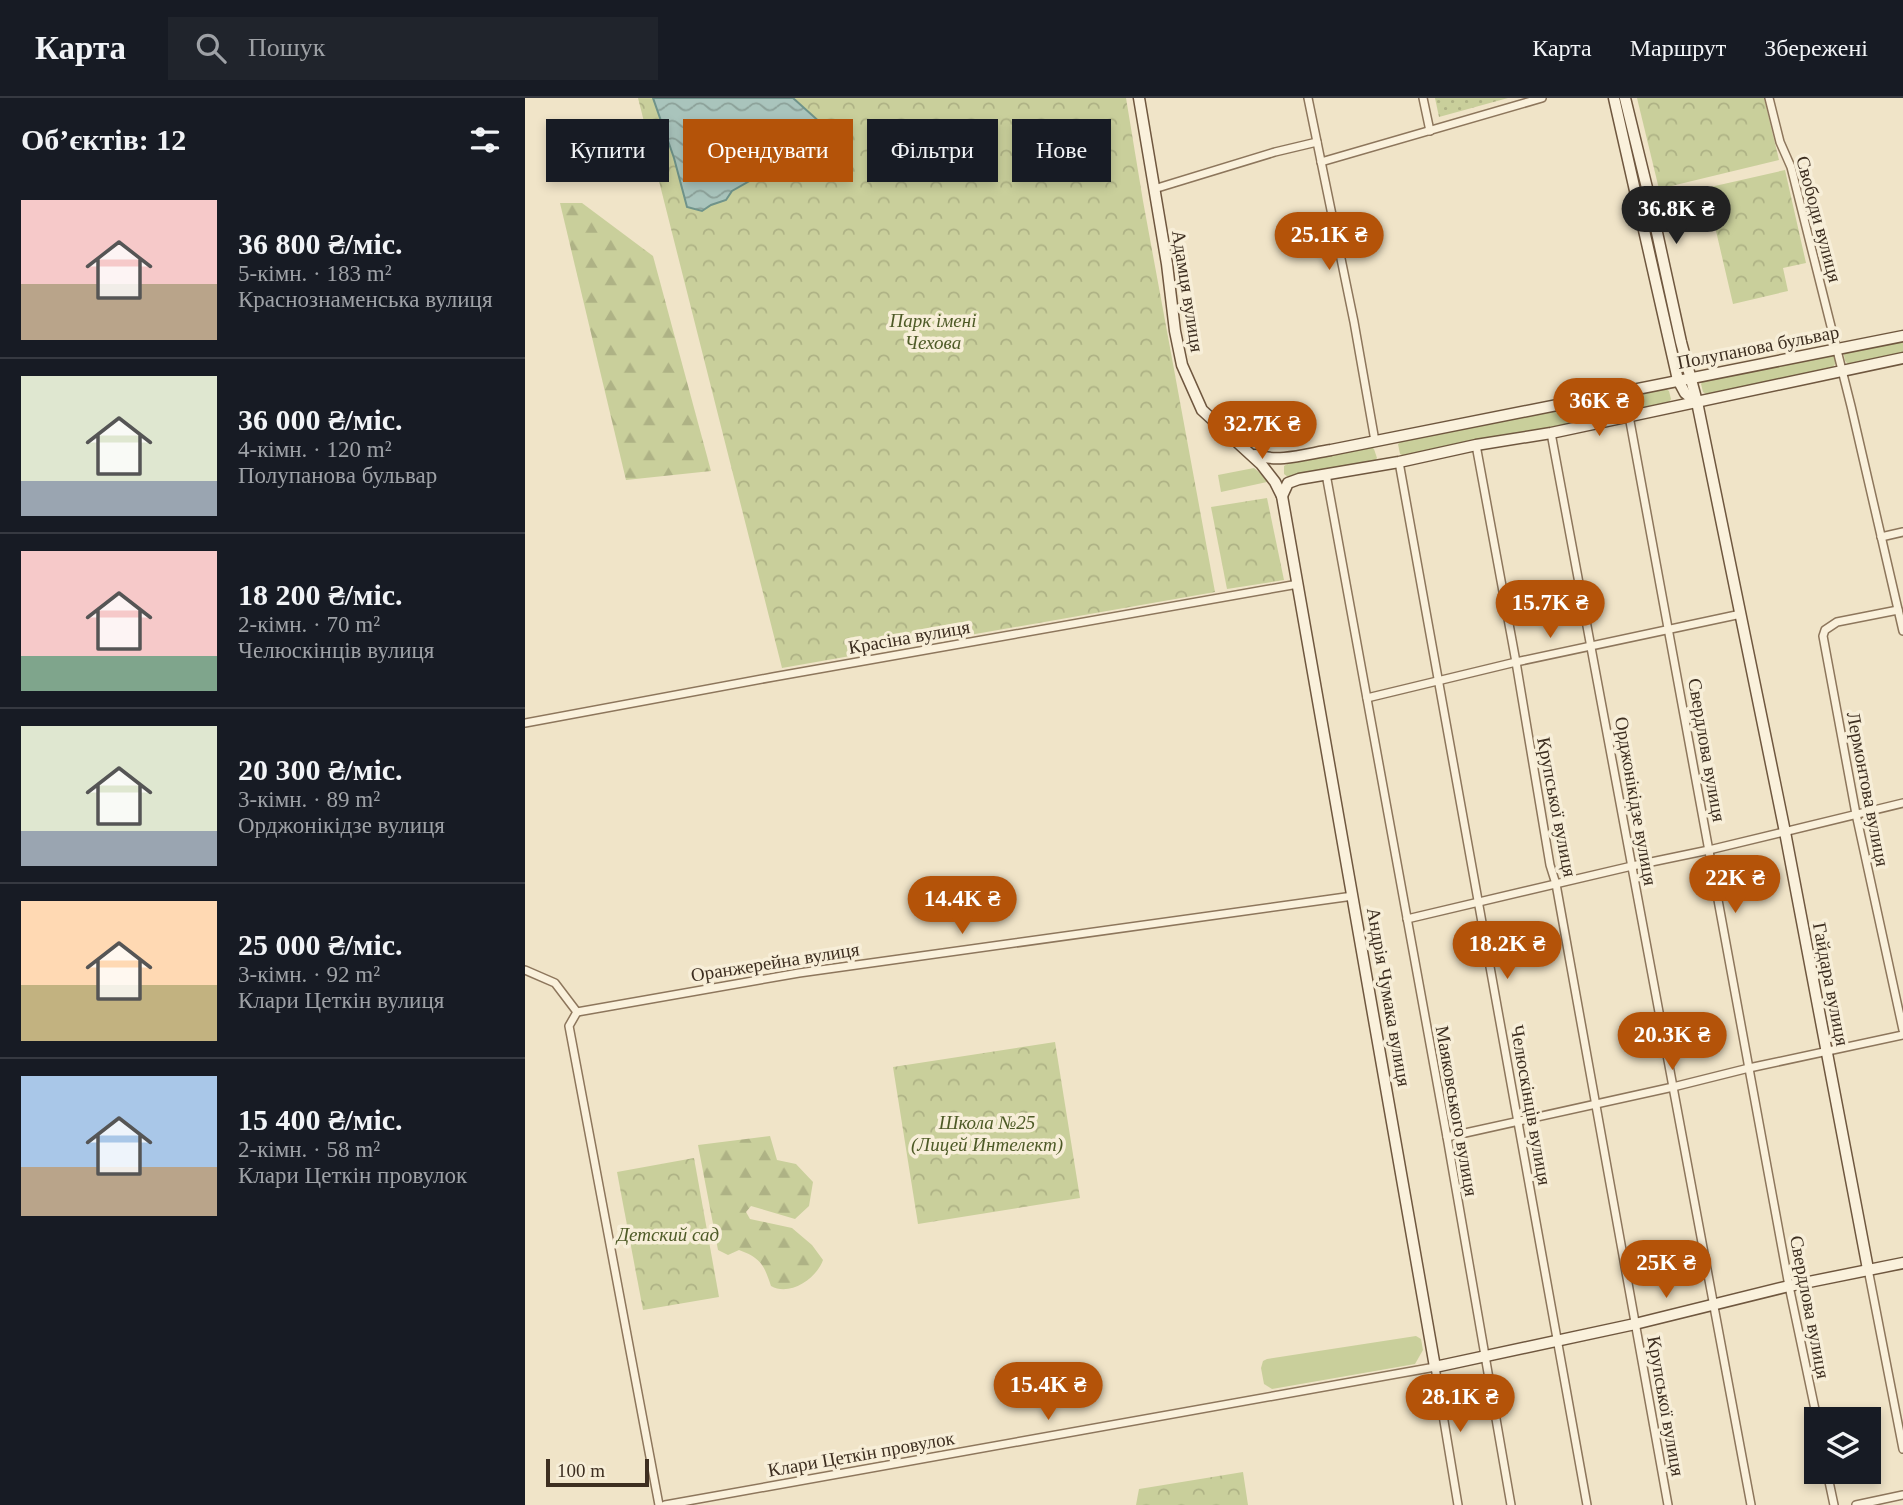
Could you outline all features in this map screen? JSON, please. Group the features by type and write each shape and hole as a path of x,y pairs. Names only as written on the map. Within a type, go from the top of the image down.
{"street":[{"name":"Адамця вулиця","path":"1139,98 1182,365 1202,410 1261,464 1282,496"},
{"path":"1308,98 1354,322 1375,441"},
{"path":"1423,98 1430,131"},
{"path":"1321,162 1542,98"},
{"path":"1614,98 1678,380 1685,393 1697,402"},
{"name":"Гайдара вулиця","path":"1625,98 1697,402 1741,614 1903,1450"},
{"name":"Свободи вулиця","path":"1769,98 1780,142 1791,167 1903,631"},
{"path":"1154,189 1317,142"},
{"name":"Полупанова бульвар","path":"1248,453 1267,459 1287,458 1903,336"},
{"name":"Полупанова бульвар","path":"1282,496 1288,483 1326,474 1551,433 1903,359"},
{"name":"Свердлова вулиця","path":"1629,416 1789,1286 1814,1407"},
{"name":"Орджонікідзе вулиця","path":"1551,433 1751,1505"},
{"name":"Крупської вулиця","path":"1476,445 1668,1505"},
{"path":"1275,482 1274,472 1279,463 1287,458"},
{"name":"Челюскінців вулиця","path":"1399,462 1587,1505"},
{"name":"Маяковського вулиця","path":"1326,474 1511,1505"},
{"name":"Андрія Чумака вулиця","path":"1282,496 1458,1505"},
{"path":"1881,537 1903,532"},
{"name":"Красіна вулиця","path":"525,723 1298,584"},
{"name":"Лермонтова вулиця","path":"1898,610 1837,622 1825,630 1823,636 1856,814 1903,1032"},
{"path":"1367,698 1439,679 1741,614"},
{"path":"1407,919 1903,803"},
{"name":"Оранжерейна вулиця","path":"577,1012 799,972 1353,896"},
{"path":"525,970 555,983 577,1012 569,1026 659,1505"},
{"path":"1447,1137 1903,1032"},
{"path":"1435,1367 1635,1324 1789,1286 1903,1264"},
{"name":"Клари Цеткін провулок","path":"665,1505 1435,1367"},
{"path":"1830,1484 1834,1505"},
{"path":"1856,1505 1903,1495"}],"green space":[{"name":"Парк імені Чехова","path":"638,98 1126,98 1215,592 782,668 659,182 669,182 669,119 643,119"},
{"path":"1435,98 1508,98 1439,117"},
{"path":"1618,98 1684,367 1680,368"},
{"path":"1637,98 1764,98 1779,160 1659,189"},
{"path":"1785,170 1806,263 1783,268 1788,291 1733,304 1706,188"},
{"path":"560,203 582,203 653,256 711,471 626,480"},
{"path":"1903,340 1903,353 1849,365 1845,361 1845,351"},
{"path":"1831,353 1835,356 1836,363 1832,368 1708,395 1703,392 1703,380"},
{"path":"1664,388 1669,391 1671,399 1664,405 1404,456 1400,454 1398,444 1403,440"},
{"path":"1371,447 1377,458 1375,461 1288,477 1284,474 1284,466 1291,462"},
{"path":"1254,468 1267,482 1221,492 1218,475"},
{"path":"1267,498 1284,580 1227,589 1211,507"},
{"name":"Школа №25 (Лицей Интелект)","path":"1055,1042 1080,1198 918,1224 893,1067"},
{"path":"770,1136 777,1160 796,1164 813,1182 809,1206 795,1219 751,1206 746,1212 750,1219 792,1228 812,1245 823,1260 809,1279 786,1289 771,1286 764,1267 752,1256 739,1250 728,1255 718,1250 698,1145"},
{"name":"Детский сад","path":"694,1158 719,1297 643,1310 617,1172"},
{"path":"1416,1336 1421,1339 1423,1350 1415,1364 1272,1389 1264,1384 1261,1368 1263,1361 1267,1359"},
{"path":"1243,1472 1248,1505 1136,1505 1139,1489"}],"water":[{"path":"653,98 793,98 816,119 683,119 683,182 748,182 732,191 726,200 702,211 687,207 669,144 669,119 660,119"}]}
